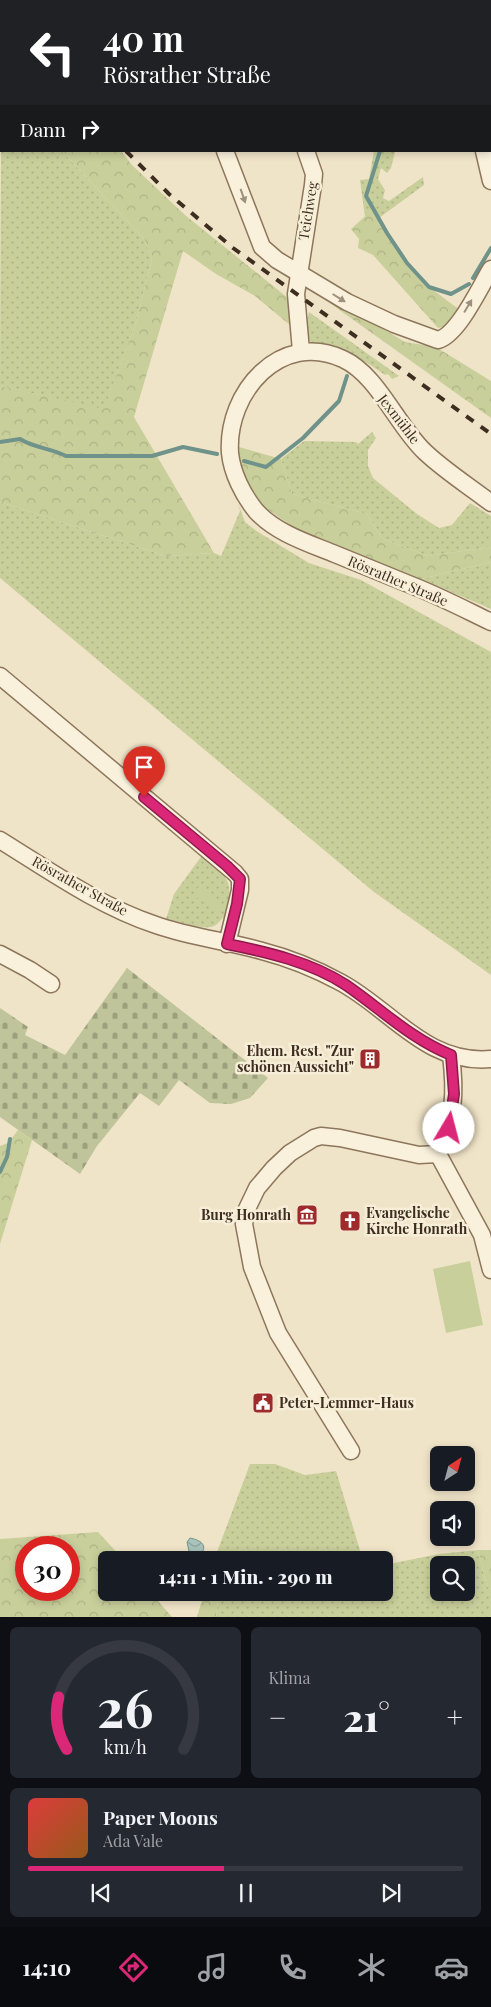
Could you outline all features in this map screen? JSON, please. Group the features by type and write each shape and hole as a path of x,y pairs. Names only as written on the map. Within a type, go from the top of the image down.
{"street":[{"path":"225,152 262,247 287,267 347,302 394,324 438,340 448,336 455,329 491,269"},
{"name":"Teichweg","path":"298,272 314,185 314,174 306,152"},
{"path":"484,152 491,181"},
{"path":"298,272 296,294 301,351"},
{"name":"Jexmühle","path":"304,541 272,524 256,511 242,491 230,452 234,421 239,404 245,394 264,369 276,361 301,351 333,355 346,360 355,367 366,376 406,431 425,452 491,503"},
{"name":"Rösrather Straße","path":"304,541 419,588 491,622"},
{"path":"0,676 235,873 240,879 240,890 227,944"},
{"name":"Rösrather Straße","path":"0,840 96,899 126,914 157,926 262,951 303,964 339,981 420,1040 451,1055 471,1060 491,1059"},
{"path":"0,954 51,984"},
{"path":"438,1154 449,1128 454,1094 451,1055"},
{"path":"352,1451 278,1333 252,1267 244,1224 246,1211 257,1188 274,1168 290,1152 314,1138 321,1136 340,1138 419,1155 438,1154"},
{"path":"438,1154 482,1235 491,1270"}],"green space":[{"path":"1,152 63,152 144,239 152,259 136,322 104,410 0,386"},
{"path":"63,152 122,152 132,165 185,215 288,298 291,326 255,296 216,274 183,251 134,417 214,553 166,556 0,502 0,386 104,409 136,322 152,259 144,239"},
{"path":"374,152 395,152 391,168 387,173 381,168 378,179 385,190 383,198 389,201 423,177 424,185 379,218 373,209 365,217 360,180 369,179"},
{"path":"373,209 407,263 429,287 460,310 453,325 438,328 373,255 358,248 359,239 351,229"},
{"path":"326,295 405,342 436,347 491,381 491,418 324,299"},
{"path":"309,312 399,376 392,379 388,374 385,375 351,355 333,348 313,344 307,333"},
{"path":"372,432 376,438 368,450 368,466 373,478 417,514 439,528 452,525 470,503 491,516 491,547 428,556 383,539 367,514 292,494 281,459 304,441 356,442 358,444"},
{"path":"239,447 281,459 292,494 367,514 383,539 428,556 491,547 491,562 421,579 296,529 263,506 241,472"},
{"path":"0,502 166,556 214,553 221,556 240,511 238,503 245,522 309,563 361,580 491,652 491,975 374,892 0,578"},
{"path":"491,562 491,609 421,579"},
{"path":"203,854 219,869 227,881 229,895 226,916 216,925 209,927 197,927 166,919 174,894"},
{"path":"198,887 222,903 217,911 193,895"},
{"path":"127,968 268,1078 250,1098 231,1104 210,1103 179,1080 159,1106 140,1093 97,1146 80,1174 0,1117 0,1008 28,1027 25,1035 65,1055"},
{"path":"18,1130 32,1140 0,1244 0,1146 8,1143"},
{"path":"470,1261 483,1325 446,1333 433,1269"},
{"path":"250,1464 275,1464 305,1475 336,1471 360,1551 217,1551"},
{"path":"98,1532 116,1551 98,1551 98,1601 158,1601 172,1617 0,1617 0,1539 15,1538 15,1601 80,1601 80,1536 42,1536"},
{"path":"478,1550 487,1586 491,1589 491,1617 216,1617 218,1601 393,1601 393,1563 439,1554"},
{"path":"478,1550 491,1550 491,1589 487,1586"},
{"path":"202,1601 218,1601 216,1617 197,1617"}],"water":[{"path":"190,1538 197,1540 202,1544 203,1551 189,1551 187,1542"}],"waterway":[{"path":"380,152 366,196 407,263 429,287 451,294 469,284"},
{"path":"473,278 491,248"},
{"path":"244,461 266,467 303,438 339,401 347,376"},
{"path":"0,442 20,439 66,456 152,456 183,447 217,454"},
{"path":"0,1172 7,1157 10,1139"}],"railway":[{"path":"127,152 169,194 233,248 491,434"}],"place":[{"name":"Ehem. Rest. \"Zur schönen Aussicht\"","path":"370,1059"},
{"name":"Burg Honrath","path":"307,1215"},
{"name":"Evangelische Kirche Honrath","path":"350,1221"},
{"name":"Peter-Lemmer-Haus","path":"263,1403"}],"route":[{"path":"144,797 240,879 240,890 227,944 262,951 303,964 339,981 420,1040 451,1055 454,1094 449,1128"}]}
